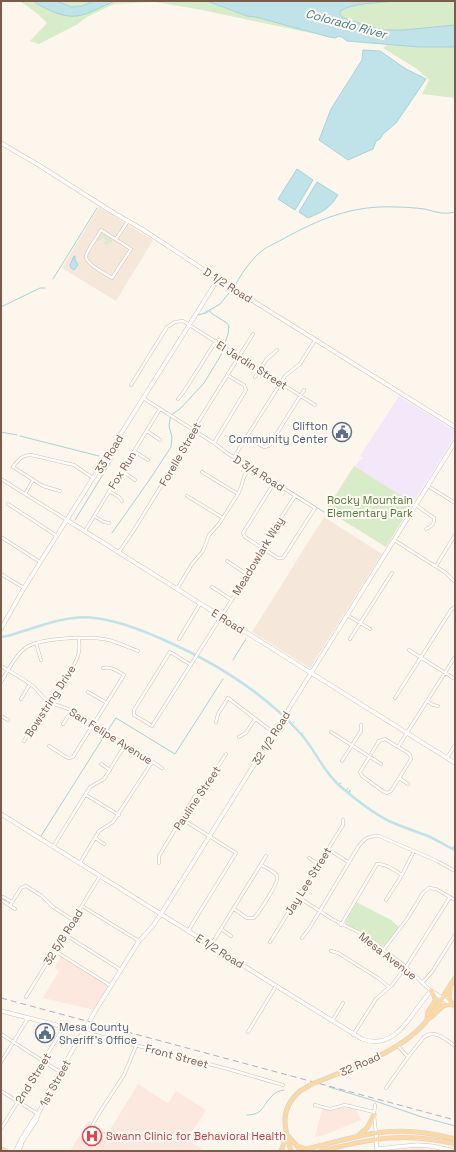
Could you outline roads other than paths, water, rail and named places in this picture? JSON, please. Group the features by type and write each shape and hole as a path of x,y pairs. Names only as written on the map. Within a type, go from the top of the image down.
{"main road":[{"name":"32 Road","path":"291,1151 285,1126 287,1110 293,1098 300,1091 312,1084 375,1058 398,1046 427,1020 455,978"},
{"path":"450,987 449,999 454,1006"},
{"path":"427,1020 428,1013 436,999 431,991"},
{"path":"427,1020 437,1013 444,1005 448,1004 454,1006"},
{"path":"350,1138 359,1135 366,1130 374,1114"},
{"path":"298,1151 376,1133 420,1132 455,1139"},
{"path":"286,1134 297,1146 306,1149"},
{"path":"281,1151 286,1134"},
{"path":"321,1151 376,1139 395,1137 421,1138 455,1144"},
{"path":"1,1150 6,1151"}],"street":[{"name":"D 1/2 Road","path":"1,143 142,229 218,279 455,427"},
{"path":"116,240 128,221"},
{"path":"101,230 116,240 131,248 112,278 88,263 86,256 101,230"},
{"name":"33 Road","path":"1,629 24,588 218,279"},
{"path":"131,385 169,325 180,321 189,325"},
{"name":"El Jardin Street","path":"189,325 315,405"},
{"name":"Forelle Street","path":"119,552 179,457 185,443 253,334"},
{"path":"234,457 281,382 288,373 300,364 315,340"},
{"path":"178,399 183,394 216,341"},
{"path":"255,377 268,357 278,350"},
{"path":"214,443 246,390 244,386 227,375"},
{"path":"246,437 264,447 270,446 304,390"},
{"name":"D 3/4 Road","path":"143,398 214,443 250,468 315,508 283,558 278,558 262,547"},
{"name":"Fox Run","path":"85,531 160,409"},
{"path":"147,431 160,440"},
{"name":"32 1/2 Road","path":"84,1032 139,941 150,930 161,914 312,674 415,505 454,447 455,442"},
{"path":"134,451 148,460"},
{"path":"60,490 43,486 13,467 22,457 31,455 74,465 94,478"},
{"path":"177,589 192,564 202,551 209,535 219,524 238,494 242,487 244,477 250,468"},
{"path":"122,471 135,480"},
{"path":"202,472 238,494"},
{"name":"E Road","path":"1,479 455,763"},
{"path":"25,494 33,480"},
{"path":"262,547 245,537 243,533 274,483"},
{"path":"428,486 455,503"},
{"path":"109,491 119,497 122,501"},
{"path":"187,496 223,518"},
{"name":"Meadowlark Way","path":"191,665 170,652 134,710 134,715 152,726 191,665 221,617 248,575 257,560 262,547 295,496"},
{"path":"8,504 57,536"},
{"path":"415,505 434,518 434,522 431,527 426,529"},
{"path":"94,516 104,522 109,523"},
{"path":"436,566 455,535"},
{"path":"1,537 41,562"},
{"path":"394,540 436,566 449,575 455,582"},
{"path":"228,561 248,575"},
{"path":"350,639 392,573"},
{"path":"1,574 24,588"},
{"path":"212,587 232,600"},
{"path":"179,639 200,604"},
{"path":"395,698 451,610 455,607"},
{"path":"347,615 370,629"},
{"path":"1,682 20,652 29,645 36,643 60,639 79,638 107,640 138,650"},
{"name":"Bowstring Drive","path":"24,741 48,701 76,660 79,652 79,638"},
{"path":"36,643 41,660"},
{"path":"409,650 455,679"},
{"path":"398,747 455,656"},
{"name":"San Felipe Avenue","path":"1,666 30,684 48,701 72,710 162,768"},
{"path":"49,746 66,757 73,757 124,675 107,667 103,668"},
{"path":"21,699 30,684"},
{"path":"88,692 107,703"},
{"path":"216,722 218,714 228,698 274,733"},
{"path":"427,701 432,705 438,706"},
{"path":"64,724 72,710"},
{"path":"1,716 8,720"},
{"path":"240,737 246,734 255,719"},
{"path":"342,761 361,732 361,725"},
{"path":"331,732 381,764"},
{"path":"382,739 388,740 398,747 408,753 411,757 411,761 391,791 387,793 362,776 360,772 379,741 382,739"},
{"path":"53,847 90,788 104,779 125,745"},
{"path":"447,758 455,745"},
{"name":"Pauline Street","path":"159,863 159,856 195,796 207,784 226,754"},
{"path":"80,863 99,831 113,822 119,815 152,762"},
{"path":"101,764 110,770"},
{"path":"400,778 408,784"},
{"path":"86,795 119,815"},
{"name":"E 1/2 Road","path":"1,814 362,1040 370,1042 380,1041 388,1038 405,1026 423,999 431,991"},
{"path":"182,819 236,853 188,931"},
{"name":"Jay Lee Street","path":"270,942 343,824 343,820"},
{"path":"302,938 363,840 372,836 379,836 437,861 455,871"},
{"path":"95,838 104,844"},
{"path":"328,849 348,862"},
{"path":"386,900 414,851"},
{"path":"211,945 266,856"},
{"path":"309,858 318,864"},
{"path":"341,925 377,864 380,863 402,874"},
{"path":"234,909 247,918 254,918 278,881 275,873 261,865"},
{"name":"32 5/8 Road","path":"26,997 100,876"},
{"path":"3,897 11,903 21,888 24,886 28,887 42,896 50,905 73,920"},
{"path":"384,949 408,919 425,891 429,888 436,889 455,900"},
{"name":"Mesa Avenue","path":"298,897 341,925 360,933 384,949 406,967 431,991 454,1006"},
{"path":"353,1035 372,1004 392,985 406,967 450,897"},
{"path":"1,900 15,908"},
{"path":"82,906 139,941"},
{"path":"221,929 232,936"},
{"path":"64,934 121,970"},
{"path":"422,983 432,972 455,935"},
{"path":"55,951 111,986"},
{"path":"331,951 338,953 378,978 389,987"},
{"path":"248,1032 276,986"},
{"path":"332,1021 343,1003"},
{"name":"Front Street","path":"1,1010 284,1085"},
{"path":"1,1062 28,1018"},
{"name":"2nd Street","path":"1,1129 64,1027"},
{"name":"1st Street","path":"18,1151 44,1104 46,1095 84,1032"},
{"path":"386,1088 424,1037 434,1033 455,1046"},
{"path":"1,1034 60,1072"},
{"path":"92,1126 124,1075 136,1046"},
{"path":"398,1046 408,1057"},
{"path":"1,1091 38,1114"},
{"path":"315,1105 330,1109 346,1105 374,1114"},
{"path":"375,1105 374,1114 377,1150 417,1145 455,1151"}],"water":[{"path":"33,1 57,1 71,7 82,6 94,1 115,1 87,14 66,16 43,7"},
{"name":"Colorado River","path":"207,1 394,1 351,6 340,11 340,14 343,18 382,30 403,30 455,25 455,47 419,47 347,41 338,36 336,38 329,37 256,17 247,16"},
{"path":"363,50 380,51 406,69 426,79 396,123 376,141 373,149 348,160 319,140 331,109 362,60"},
{"path":"297,169 313,180 295,210 278,199"},
{"path":"317,182 338,195 332,204 326,209 308,218 299,212"},
{"path":"74,256 78,265 74,270 70,265"}],"waterway":[{"path":"234,287 247,266 263,250 310,225 337,215 365,208 380,207 418,208 444,213 455,212"},
{"path":"53,279 97,208"},
{"path":"1,307 40,288 45,288"},
{"path":"112,533 171,447 172,437 169,426 171,415 180,409 204,383 221,355 229,326 227,323 211,313 210,310 220,304 229,293"},
{"path":"205,313 210,310"},
{"path":"198,315 205,313"},
{"path":"1,432 17,435"},
{"path":"20,436 99,456"},
{"path":"75,520 113,458"},
{"path":"270,478 324,512"},
{"path":"1,637 61,620 87,617 113,621 156,636 219,668 237,679 270,704 300,733 334,780 363,805 389,821 428,836 455,850"},
{"path":"233,660 246,639"},
{"path":"108,730 116,718 175,754 223,679"},
{"path":"41,836 105,735"},
{"path":"329,1087 455,1126"},
{"path":"247,1115 253,1115 260,1111 274,1094 284,1090"}],"railway":[{"path":"1,998 455,1120"}],"place":[{"name":"Clifton Community Center","path":"342,432"},
{"name":"Mesa County Sheriff's Office","path":"45,1033"},
{"name":"Swann Clinic for Behavioral Health","path":"92,1136"}],"park label":[{"name":"Rocky Mountain Elementary Park","path":"370,506"}]}
